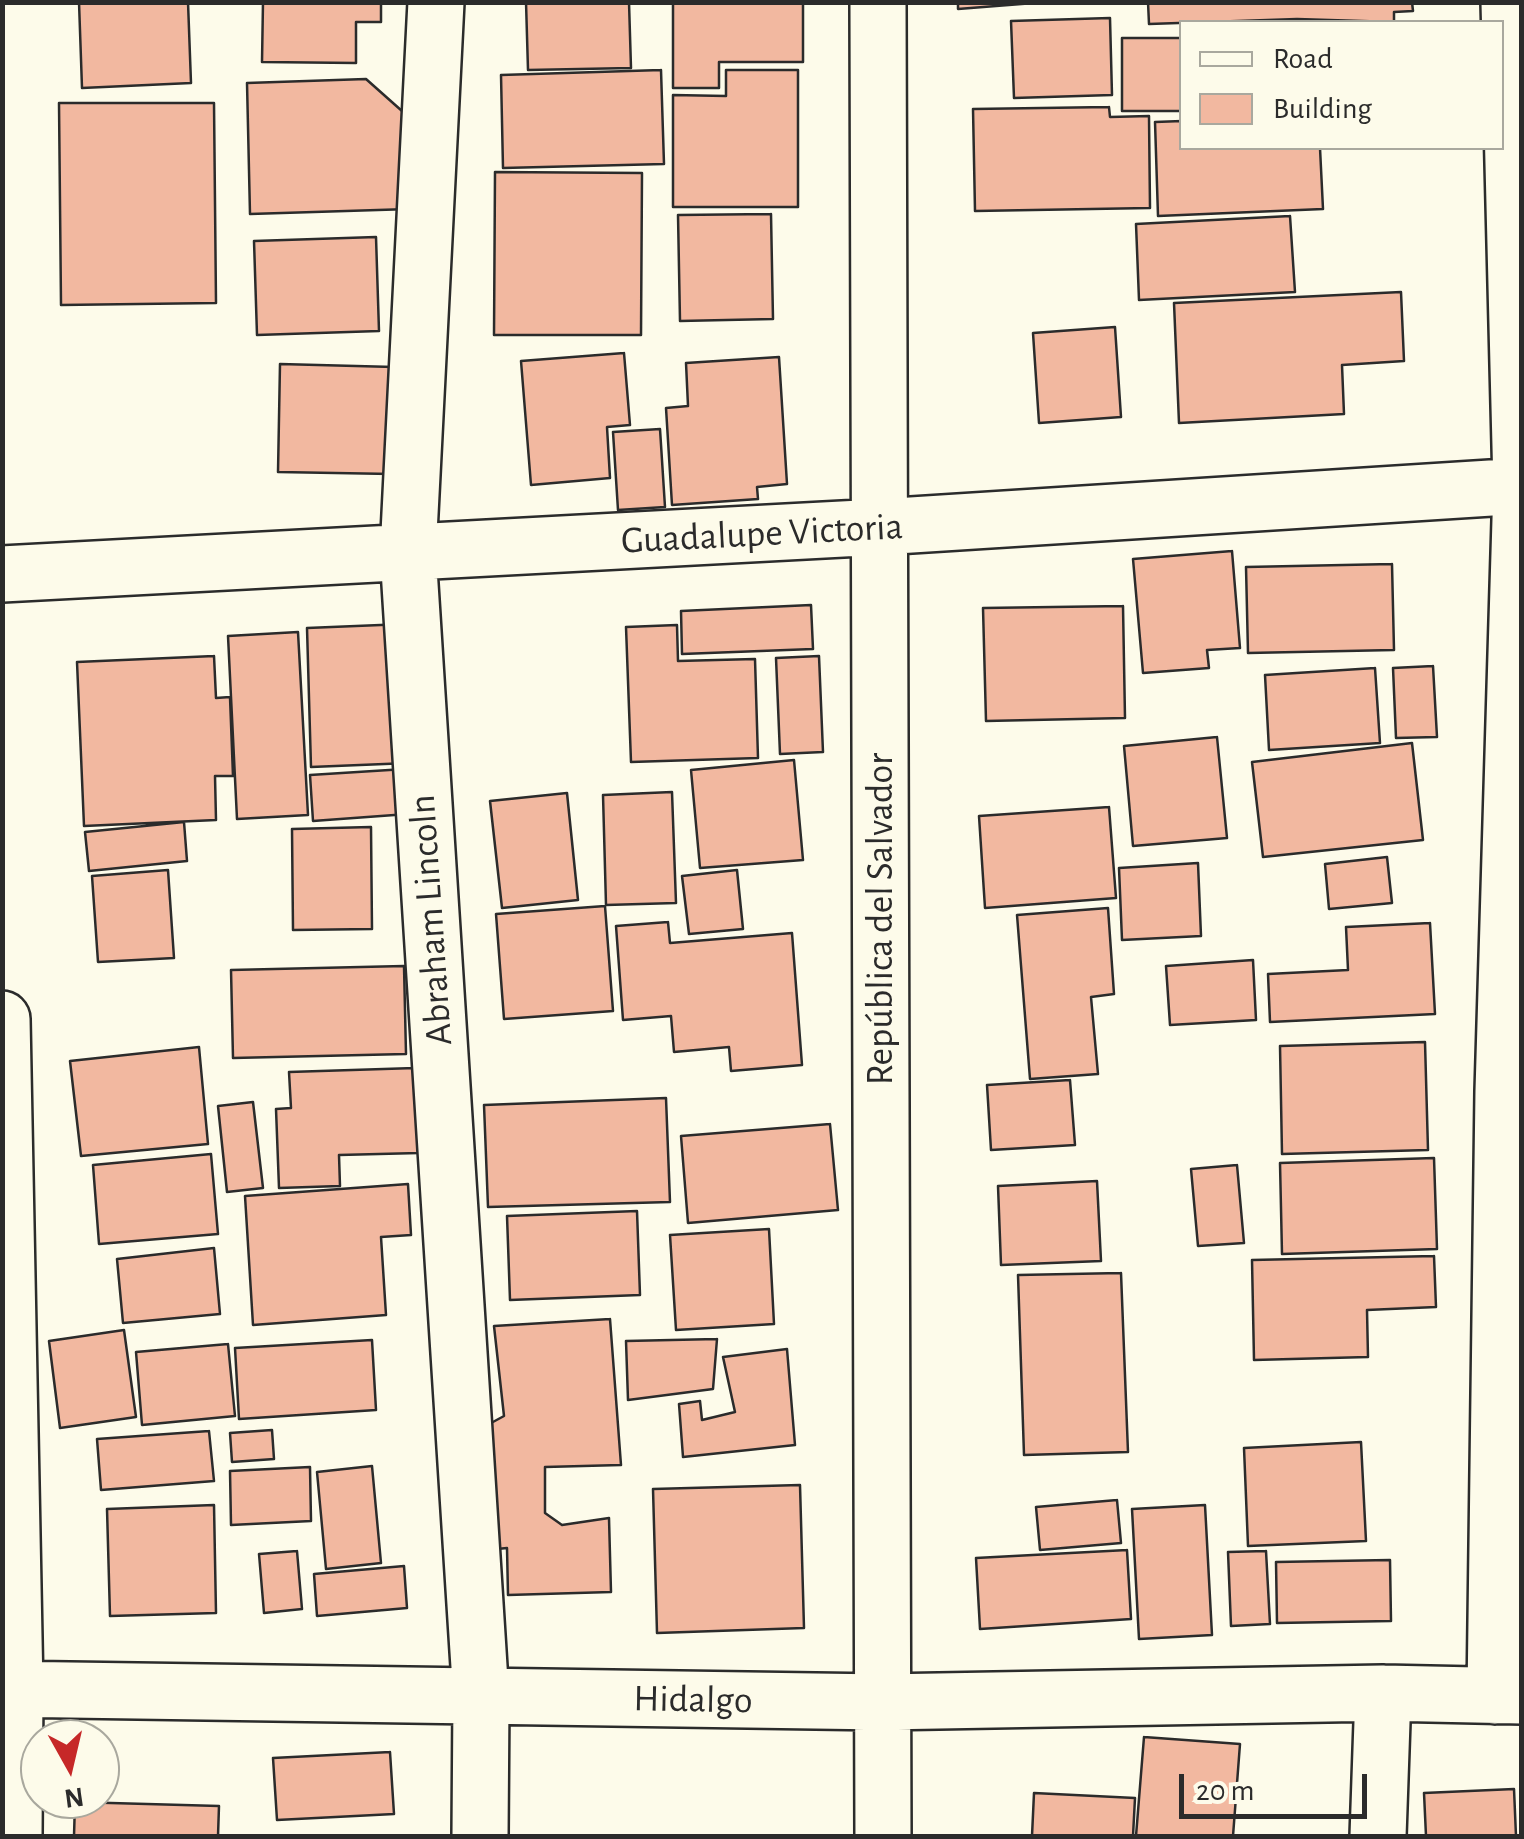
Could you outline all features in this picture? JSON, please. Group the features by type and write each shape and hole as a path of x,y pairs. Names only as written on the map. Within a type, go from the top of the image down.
{"street":[{"name":"Abraham Lincoln","path":"436,2 408,553 482,1698 480,1836"},
{"name":"República del Salvador","path":"878,2 884,1836"},
{"path":"1509,2 1521,486 1512,1090 1509,1696"},
{"name":"Guadalupe Victoria","path":"2,574 880,528 1521,486"},
{"path":"2,1019 14,1836"},
{"name":"Hidalgo","path":"9,1689 883,1702 1383,1693 1509,1696"},
{"path":"1378,1836 1383,1693"}],"building":[{"path":"79,2 188,2 191,83 82,88"},
{"path":"263,2 381,2 381,22 356,22 356,63 262,62"},
{"path":"526,2 629,2 631,68 528,70"},
{"path":"673,2 803,2 803,62 719,62 719,88 673,88"},
{"path":"958,2 1047,2 958,9"},
{"path":"1148,2 1412,2 1413,11 1394,12 1394,20 1179,20 1149,24"},
{"path":"1110,18 1112,95 1014,98 1011,21"},
{"path":"1122,38 1179,38 1179,111 1122,111"},
{"path":"661,70 664,164 503,168 501,75"},
{"path":"726,70 798,70 798,207 673,207 673,95 726,96"},
{"path":"366,79 447,151 410,209 250,214 247,83"},
{"path":"59,103 214,103 216,303 61,305"},
{"path":"1109,107 1110,117 1149,116 1150,208 975,211 973,109"},
{"path":"1179,121 1179,150 1320,150 1323,209 1158,216 1155,122"},
{"path":"495,172 642,173 641,335 494,335"},
{"path":"771,214 773,319 680,321 678,215"},
{"path":"1290,216 1295,292 1139,300 1136,224"},
{"path":"376,237 379,331 257,335 254,241"},
{"path":"1401,292 1404,361 1342,365 1344,414 1179,423 1174,303"},
{"path":"1115,327 1121,417 1039,423 1033,333"},
{"path":"624,353 630,425 607,427 610,478 531,485 521,361"},
{"path":"779,357 787,484 757,487 758,499 672,505 666,408 688,406 686,363"},
{"path":"280,364 394,367 392,474 278,472"},
{"path":"660,429 665,507 618,510 613,432"},
{"path":"1232,551 1240,648 1207,650 1209,668 1143,673 1133,559"},
{"path":"1392,564 1394,650 1248,653 1246,567"},
{"path":"811,605 813,649 682,654 681,611"},
{"path":"1123,606 1125,718 986,721 983,608"},
{"path":"405,624 409,763 311,767 307,628"},
{"path":"677,625 678,661 755,659 758,758 631,762 626,627"},
{"path":"298,632 308,815 237,819 228,636"},
{"path":"214,656 216,698 230,697 233,776 215,776 216,820 84,826 77,662"},
{"path":"819,656 823,752 780,754 776,658"},
{"path":"1433,666 1437,737 1396,738 1393,668"},
{"path":"1375,668 1380,743 1269,750 1265,675"},
{"path":"1217,737 1227,838 1133,846 1124,746"},
{"path":"1412,743 1423,840 1263,857 1252,762"},
{"path":"794,760 803,860 700,868 691,770"},
{"path":"405,769 408,814 313,821 310,775"},
{"path":"672,792 676,903 606,905 603,795"},
{"path":"567,793 578,900 502,908 490,801"},
{"path":"1109,807 1116,898 985,908 979,816"},
{"path":"184,822 187,861 89,871 85,832"},
{"path":"371,827 372,929 293,930 292,829"},
{"path":"1387,857 1392,903 1329,909 1325,864"},
{"path":"1198,863 1201,936 1122,940 1119,868"},
{"path":"168,870 174,958 98,962 92,876"},
{"path":"737,870 743,929 689,934 682,876"},
{"path":"605,906 613,1011 504,1019 496,914"},
{"path":"1108,908 1114,994 1091,997 1098,1074 1030,1079 1017,915"},
{"path":"668,922 670,943 792,933 802,1065 731,1071 729,1047 674,1052 671,1016 623,1020 616,926"},
{"path":"1430,923 1435,1014 1270,1022 1268,974 1348,970 1346,927"},
{"path":"1253,960 1256,1020 1170,1025 1166,966"},
{"path":"404,966 406,1054 233,1058 231,970"},
{"path":"1425,1042 1428,1150 1282,1154 1280,1046"},
{"path":"199,1047 208,1144 81,1156 70,1061"},
{"path":"415,1068 419,1153 339,1155 340,1186 279,1188 276,1109 291,1108 289,1072"},
{"path":"1070,1080 1075,1145 991,1150 987,1085"},
{"path":"666,1098 670,1202 488,1207 484,1105"},
{"path":"253,1102 263,1188 227,1192 218,1106"},
{"path":"830,1124 838,1210 688,1223 681,1136"},
{"path":"211,1154 218,1234 99,1244 93,1165"},
{"path":"1434,1158 1437,1249 1282,1254 1280,1163"},
{"path":"1237,1165 1244,1243 1198,1246 1191,1169"},
{"path":"1097,1181 1101,1261 1001,1265 998,1186"},
{"path":"408,1184 411,1235 381,1237 386,1315 253,1325 245,1196"},
{"path":"637,1211 640,1295 510,1300 507,1216"},
{"path":"769,1229 774,1324 676,1330 670,1235"},
{"path":"214,1248 220,1314 123,1323 117,1259"},
{"path":"1434,1256 1436,1307 1367,1310 1368,1357 1254,1360 1252,1260"},
{"path":"1121,1273 1128,1452 1024,1455 1018,1275"},
{"path":"610,1319 621,1465 545,1467 545,1513 562,1525 609,1518 611,1592 508,1595 507,1548 487,1550 480,1429 504,1416 494,1326"},
{"path":"124,1330 136,1417 60,1428 49,1341"},
{"path":"717,1339 713,1389 628,1400 626,1341"},
{"path":"372,1340 376,1410 239,1419 235,1348"},
{"path":"228,1344 235,1416 142,1425 136,1352"},
{"path":"787,1349 795,1445 683,1457 679,1404 700,1401 702,1420 735,1412 723,1357"},
{"path":"272,1430 274,1459 232,1462 230,1433"},
{"path":"209,1431 214,1481 101,1490 97,1439"},
{"path":"1361,1442 1366,1541 1248,1546 1244,1448"},
{"path":"372,1466 381,1563 326,1569 317,1472"},
{"path":"310,1467 311,1521 231,1525 230,1471"},
{"path":"800,1485 804,1628 657,1633 653,1489"},
{"path":"1117,1500 1121,1543 1040,1550 1036,1507"},
{"path":"214,1505 216,1613 110,1616 107,1509"},
{"path":"1205,1505 1212,1635 1139,1639 1132,1509"},
{"path":"1127,1550 1131,1619 980,1629 976,1558"},
{"path":"297,1551 302,1609 264,1613 259,1554"},
{"path":"1266,1551 1270,1624 1231,1626 1228,1552"},
{"path":"1390,1560 1391,1621 1277,1623 1276,1562"},
{"path":"404,1566 407,1608 317,1616 314,1574"},
{"path":"1144,1737 1240,1744 1233,1836 1136,1836"},
{"path":"390,1752 394,1814 277,1820 273,1758"},
{"path":"1514,1789 1516,1836 1426,1836 1424,1793"},
{"path":"1034,1793 1135,1798 1133,1836 1032,1836"},
{"path":"120,1803 219,1806 218,1836 74,1836 74,1819 120,1819"}]}
